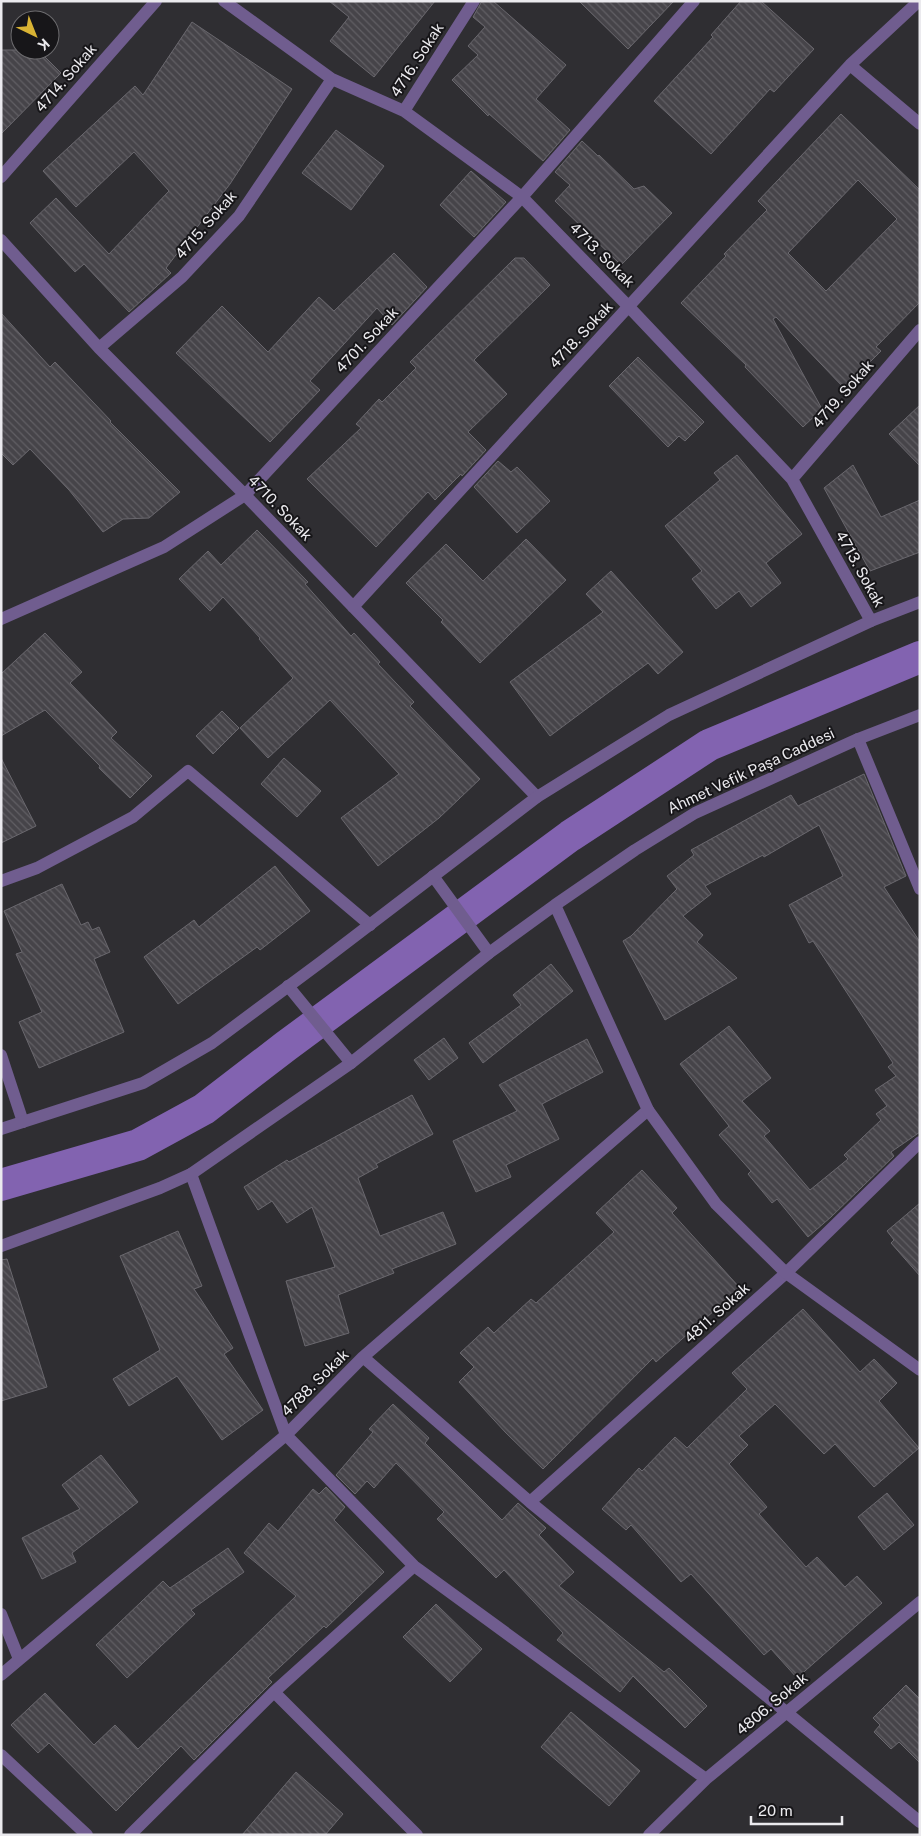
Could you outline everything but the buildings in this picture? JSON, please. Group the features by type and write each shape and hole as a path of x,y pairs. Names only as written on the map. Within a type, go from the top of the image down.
{"street":[{"name":"4714. Sokak","path":"1,177 156,1"},
{"name":"4713. Sokak","path":"224,1 332,79 404,111 522,197 630,307 792,479 871,621"},
{"name":"4716. Sokak","path":"404,111 474,1"},
{"name":"4701. Sokak","path":"1,619 164,547 245,495 522,197 694,1"},
{"name":"4718. Sokak","path":"353,607 850,65 920,1"},
{"path":"850,65 920,124"},
{"name":"4715. Sokak","path":"100,348 182,277 239,216 332,79"},
{"name":"4710. Sokak","path":"1,240 100,348 538,797"},
{"name":"4719. Sokak","path":"792,479 920,330"},
{"path":"1,1129 143,1083 212,1044 538,797 669,715 871,621 920,602"},
{"name":"Ahmet Vefik Paşa Caddesi","path":"1,1246 160,1188 191,1174 350,1063 489,953 635,850 695,813 858,739 920,715"},
{"path":"858,739 920,889"},
{"path":"1,881 37,868 133,817 188,770 370,925"},
{"path":"433,876 489,953"},
{"path":"555,905 648,1110 716,1204 786,1272 920,1370"},
{"path":"288,986 350,1063"},
{"path":"1,1055 24,1122"},
{"name":"4788. Sokak","path":"1,1676 286,1435 363,1357 648,1110"},
{"name":"4811. Sokak","path":"530,1502 786,1272 920,1142"},
{"path":"191,1174 286,1435 414,1566 706,1779"},
{"path":"363,1357 530,1502 920,1822"},
{"path":"130,1835 274,1692 414,1566"},
{"name":"4806. Sokak","path":"649,1835 706,1779 920,1602"},
{"path":"1,1614 19,1660"},
{"path":"274,1692 417,1835"},
{"path":"1,1755 87,1835"}],"waterway":[{"path":"1,1185 138,1145 204,1109 570,836 709,745 920,657"}]}
